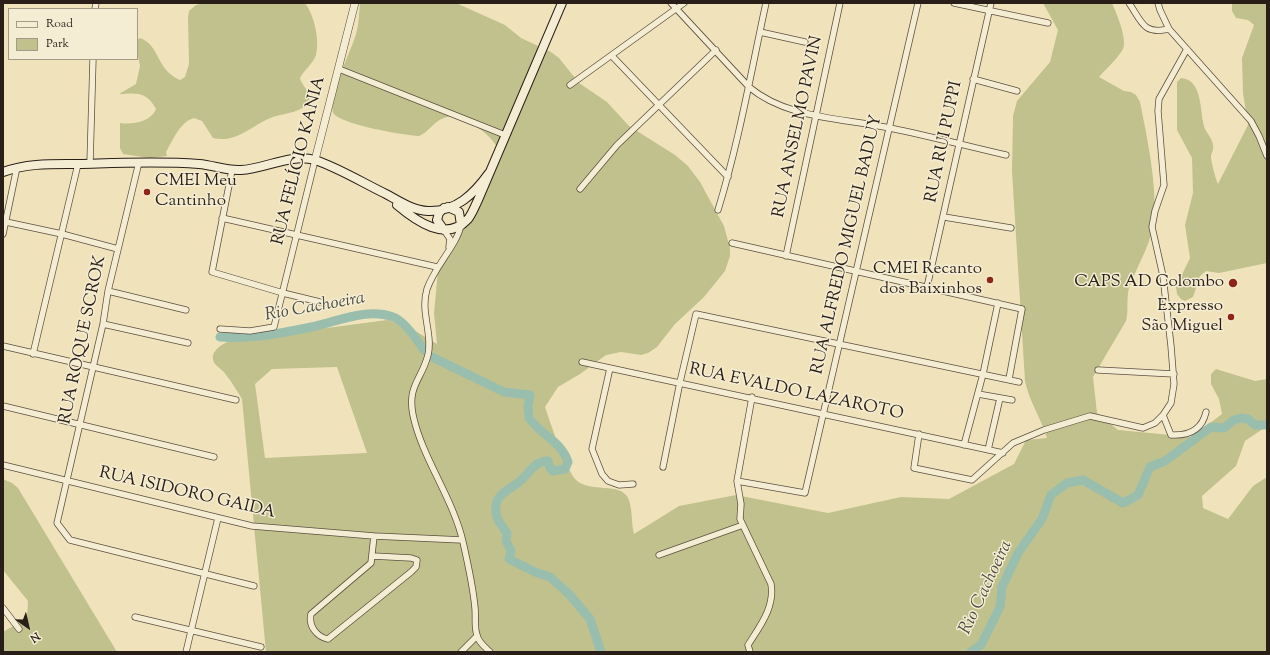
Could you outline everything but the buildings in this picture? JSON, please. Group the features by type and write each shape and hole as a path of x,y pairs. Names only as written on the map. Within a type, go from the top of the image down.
{"main road":[{"path":"385,194 424,224 444,230 453,229 461,225 471,214 562,3"},
{"path":"3,172 18,167 139,162 201,164 232,170 251,169 301,158 315,160 413,208 428,211 446,208 462,202 471,195 489,173"},
{"path":"446,208 459,212 461,225"},
{"path":"444,230 437,220 439,213 446,208"}],"street":[{"name":"RUA FELÍCIO KANIA","path":"220,328 250,331 274,327 355,3"},
{"path":"671,3 749,87 762,98 777,105 816,116 889,128 1006,155"},
{"path":"570,85 684,3"},
{"path":"718,210 728,177 749,87 766,3"},
{"name":"RUA ANSELMO PAVIN","path":"786,256 840,3"},
{"name":"RUA ALFREDO MIGUEL BADUY","path":"737,481 805,493 918,3"},
{"path":"954,3 1048,23"},
{"name":"RUA RUI PUPPI","path":"927,287 960,144 973,79 992,3"},
{"path":"1129,3 1145,27 1152,32 1169,29"},
{"path":"1158,3 1169,29 1251,121 1267,154"},
{"path":"760,32 805,42"},
{"path":"919,434 914,468 972,480 1013,443 1079,418 1090,416 1143,428 1155,423 1163,415 1171,403 1174,392 1174,374 1163,276 1152,227 1155,212 1164,185 1158,123 1160,99 1188,49"},
{"path":"580,189 618,145 660,106 716,50"},
{"path":"612,56 728,177"},
{"path":"90,163 94,60"},
{"path":"339,68 505,135"},
{"path":"973,79 1017,91"},
{"name":"RUA ROQUE SCROK","path":"139,162 108,291 103,324 58,523 70,540 204,575"},
{"path":"33,354 78,164"},
{"path":"3,234 18,167"},
{"path":"232,170 212,272 283,293 324,302"},
{"path":"944,216 1011,228"},
{"path":"222,218 437,267"},
{"path":"6,222 62,234 118,249"},
{"path":"461,225 458,236 449,247 437,267 428,288 424,303 428,356 413,387 411,399 412,414 418,435 440,482 462,540 475,607 477,636 490,652"},
{"path":"444,230 450,239 449,247"},
{"path":"732,243 1022,309 1009,379"},
{"path":"108,291 186,310"},
{"path":"964,445 983,374 998,303"},
{"path":"663,467 680,382 696,314 840,343 1019,382"},
{"path":"103,324 188,343"},
{"path":"3,346 236,400"},
{"name":"RUA EVALDO LAZAROTO","path":"582,362 752,397 1003,453"},
{"path":"610,368 592,449 599,468 608,481 619,485 633,484"},
{"path":"1098,370 1174,374"},
{"path":"978,394 1012,400"},
{"path":"750,652 748,646 768,612 773,595 771,584 740,519 741,497 737,481 752,397"},
{"path":"988,450 1000,398"},
{"path":"3,406 214,457"},
{"path":"1163,415 1171,435 1181,436 1199,428 1204,422 1206,412"},
{"name":"RUA ISIDORO GAIDA","path":"3,465 252,526 374,536 462,540"},
{"path":"186,652 218,518"},
{"path":"659,555 743,525"},
{"path":"373,556 411,558 417,560 416,567 328,639 321,638 313,630 310,614 364,571 371,563 373,556 374,536"},
{"path":"204,575 254,586"},
{"path":"3,608 19,629"},
{"path":"135,617 261,647"},
{"path":"462,652 477,636"}],"green space":[{"path":"204,3 305,3 311,14 317,35 317,49 315,58 300,78 308,92 310,97 309,100 303,108 273,117 237,136 230,138 213,138 202,121 194,118 185,123 177,132 166,152 167,156 150,158 123,154 120,148 120,123 141,122 150,117 156,109 153,103 145,96 131,93 119,94 136,84 140,66 138,57 138,39 140,38 146,41 151,46 166,70 172,76 180,80 185,77 189,64 189,11 196,5"},
{"path":"360,3 456,3 505,25 521,38 551,52 559,58 579,83 607,102 629,126 675,155 688,166 700,182 724,226 730,248 730,256 725,271 704,297 675,324 657,347 648,353 641,355 621,352 606,355 580,374 558,387 545,407 567,466 576,480 589,486 619,490 624,493 630,502 634,534 679,506 736,495 828,513 901,497 949,499 1014,464 1026,440 1047,438 1042,423 1029,396 1025,381 1012,171 1013,116 1017,101 1050,62 1058,30 1043,3 1112,3 1123,34 1124,46 1117,58 1099,77 1124,91 1131,92 1136,95 1140,102 1151,164 1154,212 1153,226 1149,241 1129,288 1126,321 1093,377 1097,413 1118,430 1192,437 1222,414 1219,399 1211,384 1211,374 1216,369 1255,381 1267,379 1267,426 1245,441 1236,466 1202,496 1203,508 1228,519 1253,486 1267,477 1267,652 266,652 242,399 223,371 214,362 213,354 218,348 230,341 387,320 407,326 437,344 434,313 438,271 499,161 499,152 491,139 476,126 459,118 451,117 440,119 426,132 419,136 400,134 348,122 333,113 334,94 356,34","holes":["337,367 367,453 265,458 255,384 272,369"]},
{"path":"1232,3 1267,3 1267,263 1219,273 1206,271 1200,276 1193,297 1185,301 1177,294 1176,287 1190,258 1185,225 1193,193 1192,158 1177,130 1177,82 1181,78 1188,80 1194,85 1197,91 1205,129 1211,138 1213,148 1211,157 1218,184 1248,125 1243,93 1242,58 1254,25 1248,20 1236,18 1232,11"},
{"path":"3,479 12,483 18,488 117,652 3,652 3,632 27,618 28,601 3,570"}],"waterway":[{"name":"Rio Cachoeira","path":"220,337 243,337 281,333 354,316 374,314 393,317 402,322 424,350"},
{"name":"Rio Cachoeira","path":"432,357 504,392 530,395 528,406 529,418 539,429 556,443 565,455 568,462 565,469 553,471 550,468 548,461 543,461 535,465 519,482 499,497 496,505 496,514 498,520 507,533 506,541 511,551 509,559 535,572 550,577 569,594 590,619 601,652"},
{"name":"Rio Cachoeira","path":"971,652 981,645 1000,607 1002,587 1018,553 1042,519 1051,495 1067,483 1083,480 1123,503 1138,495 1150,467 1165,461 1211,427 1224,428 1234,420 1241,418 1248,419 1255,425 1267,425"}],"place":[{"name":"CMEI Meu Cantinho","path":"147,192"},
{"name":"CMEI Recanto dos Baixinhos","path":"990,280"},
{"name":"CAPS AD Colombo","path":"1233,283"},
{"name":"Expresso São Miguel","path":"1231,317"}]}
